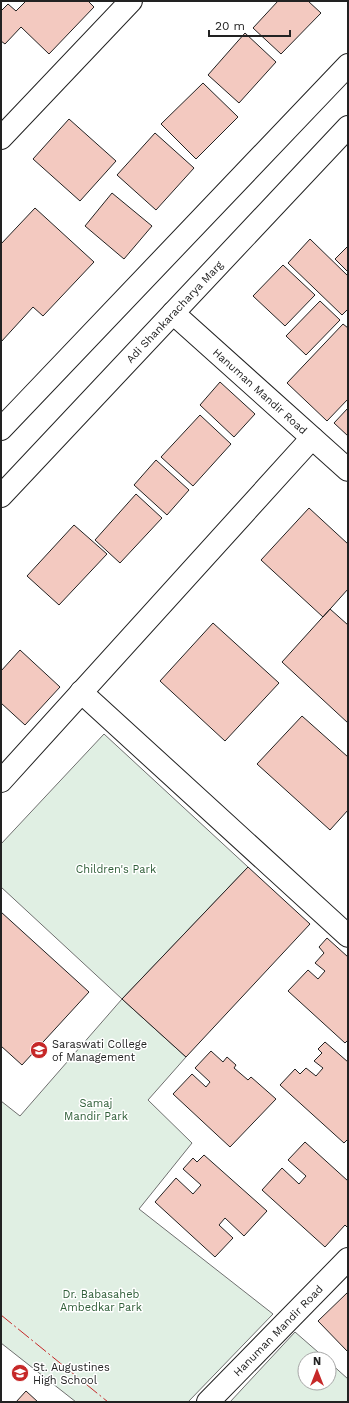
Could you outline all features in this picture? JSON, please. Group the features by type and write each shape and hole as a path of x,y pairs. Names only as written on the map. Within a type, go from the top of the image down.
{"street":[{"path":"1,138 131,1"},
{"path":"1,429 348,65"},
{"name":"Adi Shankaracharya Marg","path":"1,496 348,127"},
{"name":"Hanuman Mandir Road","path":"173,313 348,470"},
{"path":"1,781 312,438"},
{"path":"81,692 348,936"},
{"name":"Hanuman Mandir Road","path":"208,1402 348,1259"}],"green space":[{"name":"Children's Park","path":"104,734 248,867 122,999 1,887 1,844"},
{"name":"Dr. Babasaheb Ambedkar Park","path":"122,999 186,1057 148,1100 192,1143 139,1209 273,1314 188,1402 76,1402 1,1343 1,1101 20,1116"},
{"path":"295,1332 317,1351 297,1351 297,1391 337,1391 337,1369 348,1379 348,1402 230,1402"}],"building":[{"path":"26,1 88,1 94,7 49,54 21,27 5,44 1,41 1,11 8,4 16,11"},
{"path":"278,1 308,1 321,13 281,54 253,28"},
{"path":"245,33 276,62 239,103 208,75"},
{"path":"203,83 238,117 196,159 161,124"},
{"path":"69,119 116,161 80,201 33,159"},
{"path":"155,133 194,168 156,210 117,175"},
{"path":"112,193 152,226 124,259 85,226"},
{"path":"35,208 94,262 43,316 33,307 1,342 1,244"},
{"path":"310,239 348,276 348,309 342,315 288,263"},
{"path":"348,246 348,272 335,259"},
{"path":"283,265 315,295 285,326 253,296"},
{"path":"320,301 340,320 306,355 286,336"},
{"path":"343,324 348,328 348,399 327,421 287,383"},
{"path":"220,382 255,414 234,437 200,405"},
{"path":"348,408 348,436 334,423"},
{"path":"200,415 231,444 193,486 161,457"},
{"path":"156,460 189,490 167,515 134,485"},
{"path":"136,494 162,518 120,563 95,540"},
{"path":"309,508 348,544 348,589 323,617 261,560"},
{"path":"74,525 107,554 59,605 27,576"},
{"path":"330,609 348,625 348,723 282,662"},
{"path":"213,623 279,683 225,741 160,681"},
{"path":"20,650 60,687 25,725 1,703 1,671"},
{"path":"302,716 348,757 348,810 330,830 257,764"},
{"path":"248,867 310,924 186,1057 122,999"},
{"path":"1,912 89,992 22,1065 1,1046"},
{"path":"327,938 348,957 348,1040 345,1043 288,991 308,970 318,979 325,971 315,963 324,953 319,947"},
{"path":"325,1042 348,1062 348,1139 344,1143 280,1085 295,1069 300,1074 306,1068 316,1076 323,1068 314,1061 322,1053 318,1049"},
{"path":"211,1051 223,1062 227,1057 236,1065 234,1068 248,1080 251,1077 276,1099 230,1147 173,1094 192,1074 206,1087 210,1082 195,1068"},
{"path":"305,1142 348,1181 348,1228 345,1225 325,1247 262,1190 282,1168 299,1184 306,1176 288,1160"},
{"path":"204,1155 267,1211 244,1236 225,1218 219,1225 233,1238 215,1257 155,1202 176,1178 193,1194 201,1185 183,1169 193,1158 197,1162"},
{"path":"348,1292 348,1352 318,1321"},
{"path":"26,1391 38,1402 16,1402"}],"power":[{"path":"1,1315 108,1402"}],"place":[{"name":"Saraswati College of Management","path":"39,1050"},
{"name":"St. Augustines High School","path":"20,1373"}],"park label":[{"name":"Samaj Mandir Park","path":"96,1109"}]}
